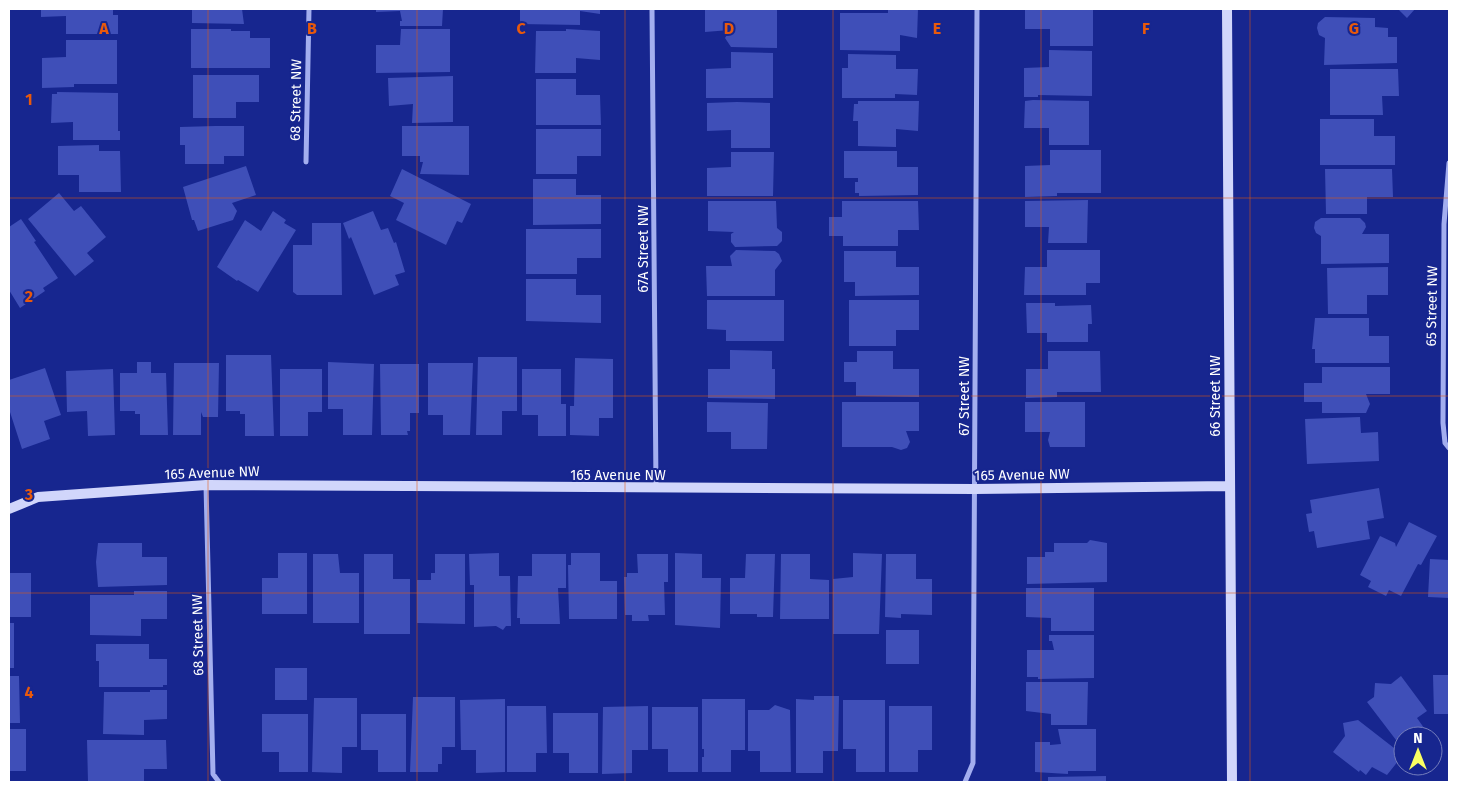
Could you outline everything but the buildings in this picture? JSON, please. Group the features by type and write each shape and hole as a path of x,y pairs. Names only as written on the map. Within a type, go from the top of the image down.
{"street":[{"name":"68 Street NW","path":"306,162 309,9"},
{"name":"67A Street NW","path":"652,9 656,489"},
{"name":"67 Street NW","path":"965,782 974,763 977,9"},
{"name":"66 Street NW","path":"1227,9 1232,782"},
{"name":"65 Street NW","path":"1449,163 1444,224 1442,423 1445,443 1449,448"},
{"name":"68 Street NW","path":"206,485 213,774 219,782"},
{"name":"165 Avenue NW","path":"9,509 38,497 206,485 656,489 976,489 1229,486"}]}
